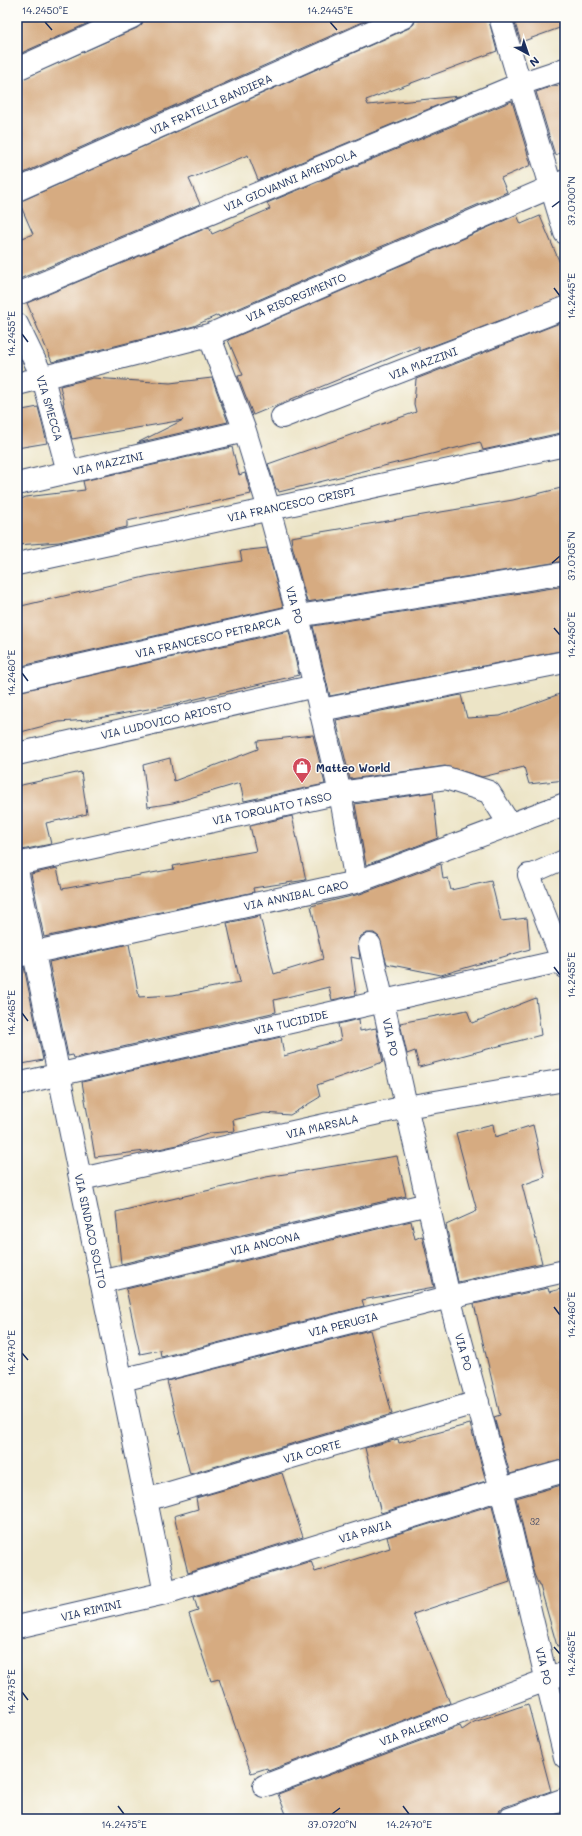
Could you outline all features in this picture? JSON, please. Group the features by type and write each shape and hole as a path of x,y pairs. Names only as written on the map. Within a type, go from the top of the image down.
{"street":[{"path":"17,69 132,17"},
{"name":"VIA FRATELLI BANDIERA","path":"17,190 404,17"},
{"path":"500,17 520,84 558,184 565,233"},
{"name":"VIA GIOVANNI AMENDOLA","path":"17,294 520,84 565,68"},
{"name":"VIA RISORGIMENTO","path":"17,384 209,335 558,184"},
{"name":"VIA MAZZINI","path":"282,417 565,308"},
{"name":"VIA SMECCA","path":"17,324 43,378 68,472"},
{"name":"VIA PO","path":"209,335 245,431 269,509 298,616 340,794 356,882"},
{"name":"VIA MAZZINI","path":"17,484 245,431"},
{"name":"VIA FRANCESCO CRISPI","path":"17,564 565,445"},
{"name":"VIA FRANCESCO PETRARCA","path":"17,680 298,616 565,573"},
{"path":"321,710 565,662"},
{"name":"VIA LUDOVICO ARIOSTO","path":"17,754 315,686"},
{"name":"VIA TORQUATO TASSO","path":"17,864 340,794 446,778 489,792 510,825"},
{"name":"VIA ANNIBAL CARO","path":"25,954 356,882 565,804"},
{"name":"VIA SINDACO SOLITO","path":"17,870 25,954 59,1074 165,1593"},
{"path":"529,875 564,962"},
{"name":"VIA PO","path":"370,945 449,1297 501,1489 556,1676 565,1757"},
{"name":"VIA TUCIDIDE","path":"17,1084 383,1001 564,962"},
{"name":"VIA MARSALA","path":"81,1180 406,1107 565,1080"},
{"name":"VIA ANCONA","path":"101,1282 428,1204"},
{"name":"VIA PERUGIA","path":"122,1380 449,1297 565,1271"},
{"name":"VIA CORTE","path":"146,1500 478,1402"},
{"name":"VIA PAVIA","path":"165,1593 501,1489 565,1471"},
{"name":"VIA RIMINI","path":"17,1627 165,1593"},
{"name":"VIA PALERMO","path":"264,1786 556,1676"},
{"path":"509,1819 565,1799"}],"lane":[{"path":"529,875 565,859"}],"building":[{"path":"17,17 102,17 17,55"},
{"path":"144,17 373,17 17,176 17,81 137,28 142,24"},
{"path":"416,17 488,17 497,51 366,100 368,105 460,96 258,180 248,155 189,179 200,204 17,280 17,240 33,234 19,202 409,28 414,24"},
{"path":"513,17 565,17 565,26 521,42"},
{"path":"565,85 565,151 555,155 536,92 553,86"},
{"path":"512,101 531,165 501,178 507,192 219,317 218,315 194,326 52,362 27,303 209,227 212,234 270,209 267,203"},
{"path":"517,215 521,224 540,216 565,275 565,296 419,351 419,346 253,415 238,376 243,375 228,340"},
{"path":"565,321 565,432 483,450 480,442 279,492 278,489 276,489 268,464 416,412 414,404 416,379"},
{"path":"93,378 170,383 212,378 228,422 137,443 183,420 72,439 60,386"},
{"path":"38,407 47,443 17,448 17,411"},
{"path":"232,447 239,475 245,473 251,494 127,521 127,527 59,542 17,545 17,501 26,497 85,490 83,481"},
{"path":"565,487 565,561 307,602 291,537 513,500"},
{"path":"267,548 283,607 17,667 17,607 149,576 242,561 240,551"},
{"path":"565,586 565,650 330,696 313,626"},
{"path":"289,631 299,675 170,705 88,720 59,722 17,733 17,692"},
{"path":"565,692 565,780 529,784 524,767 482,777 445,766 350,779 336,720 461,695 467,718 500,716"},
{"path":"313,735 325,784 244,801 240,783 173,803 148,807 143,765 170,758 174,781 258,749 257,741"},
{"path":"81,772 87,814 46,823 51,844 17,851 17,786"},
{"path":"433,792 438,838 366,865 355,804"},
{"path":"292,816 306,880 253,888 254,892 44,937 31,874 57,868 62,889 174,869 173,866 256,851 250,826"},
{"path":"441,864 443,879 448,878 451,890 491,881 501,921 527,918 530,949 441,975 387,964 379,937 374,933 367,933 361,936 358,942 360,959 351,957 356,995 332,1000 329,987 274,1000 276,1012 74,1058 73,1055 68,1056 49,962 129,944 139,997 173,995 240,982 227,923 260,916 274,974 323,959 311,906 360,894"},
{"path":"24,967 43,1060 17,1065 17,968"},
{"path":"536,998 541,1035 419,1067 415,1051 407,1054 400,1023 467,1010 472,1023"},
{"path":"359,1019 360,1031 376,1028 383,1062 317,1085 320,1097 290,1115 264,1113 233,1120 235,1131 210,1133 178,1145 154,1150 95,1157 82,1082 281,1037 284,1056 341,1040 338,1024"},
{"path":"493,1124 495,1137 533,1125 545,1177 522,1185 542,1263 458,1282 446,1225 477,1211 456,1133"},
{"path":"397,1156 406,1196 121,1264 116,1212 266,1177"},
{"path":"411,1221 415,1239 422,1236 434,1287 362,1300 364,1306 161,1357 160,1350 140,1354 126,1289"},
{"path":"548,1288 549,1292 565,1288 565,1459 510,1474 494,1417 500,1415 474,1304"},
{"path":"370,1330 392,1414 190,1474 167,1381"},
{"path":"470,1424 486,1481 381,1513 365,1448 398,1439 399,1443"},
{"path":"282,1473 303,1537 188,1573 174,1516 198,1509 196,1498"},
{"path":"565,1484 565,1645 557,1646 540,1586 534,1574 516,1498"},
{"path":"492,1505 510,1582 413,1614 450,1703 268,1771 267,1768 251,1773 219,1679 211,1681 189,1614 198,1611 194,1597 311,1561 315,1572 390,1548 387,1537"},
{"path":"528,1704 551,1791 504,1807 499,1811 497,1819 288,1819 278,1794 460,1726 462,1730 474,1722"}],"place":[{"name":"Matteo World","path":"302,784"}]}
